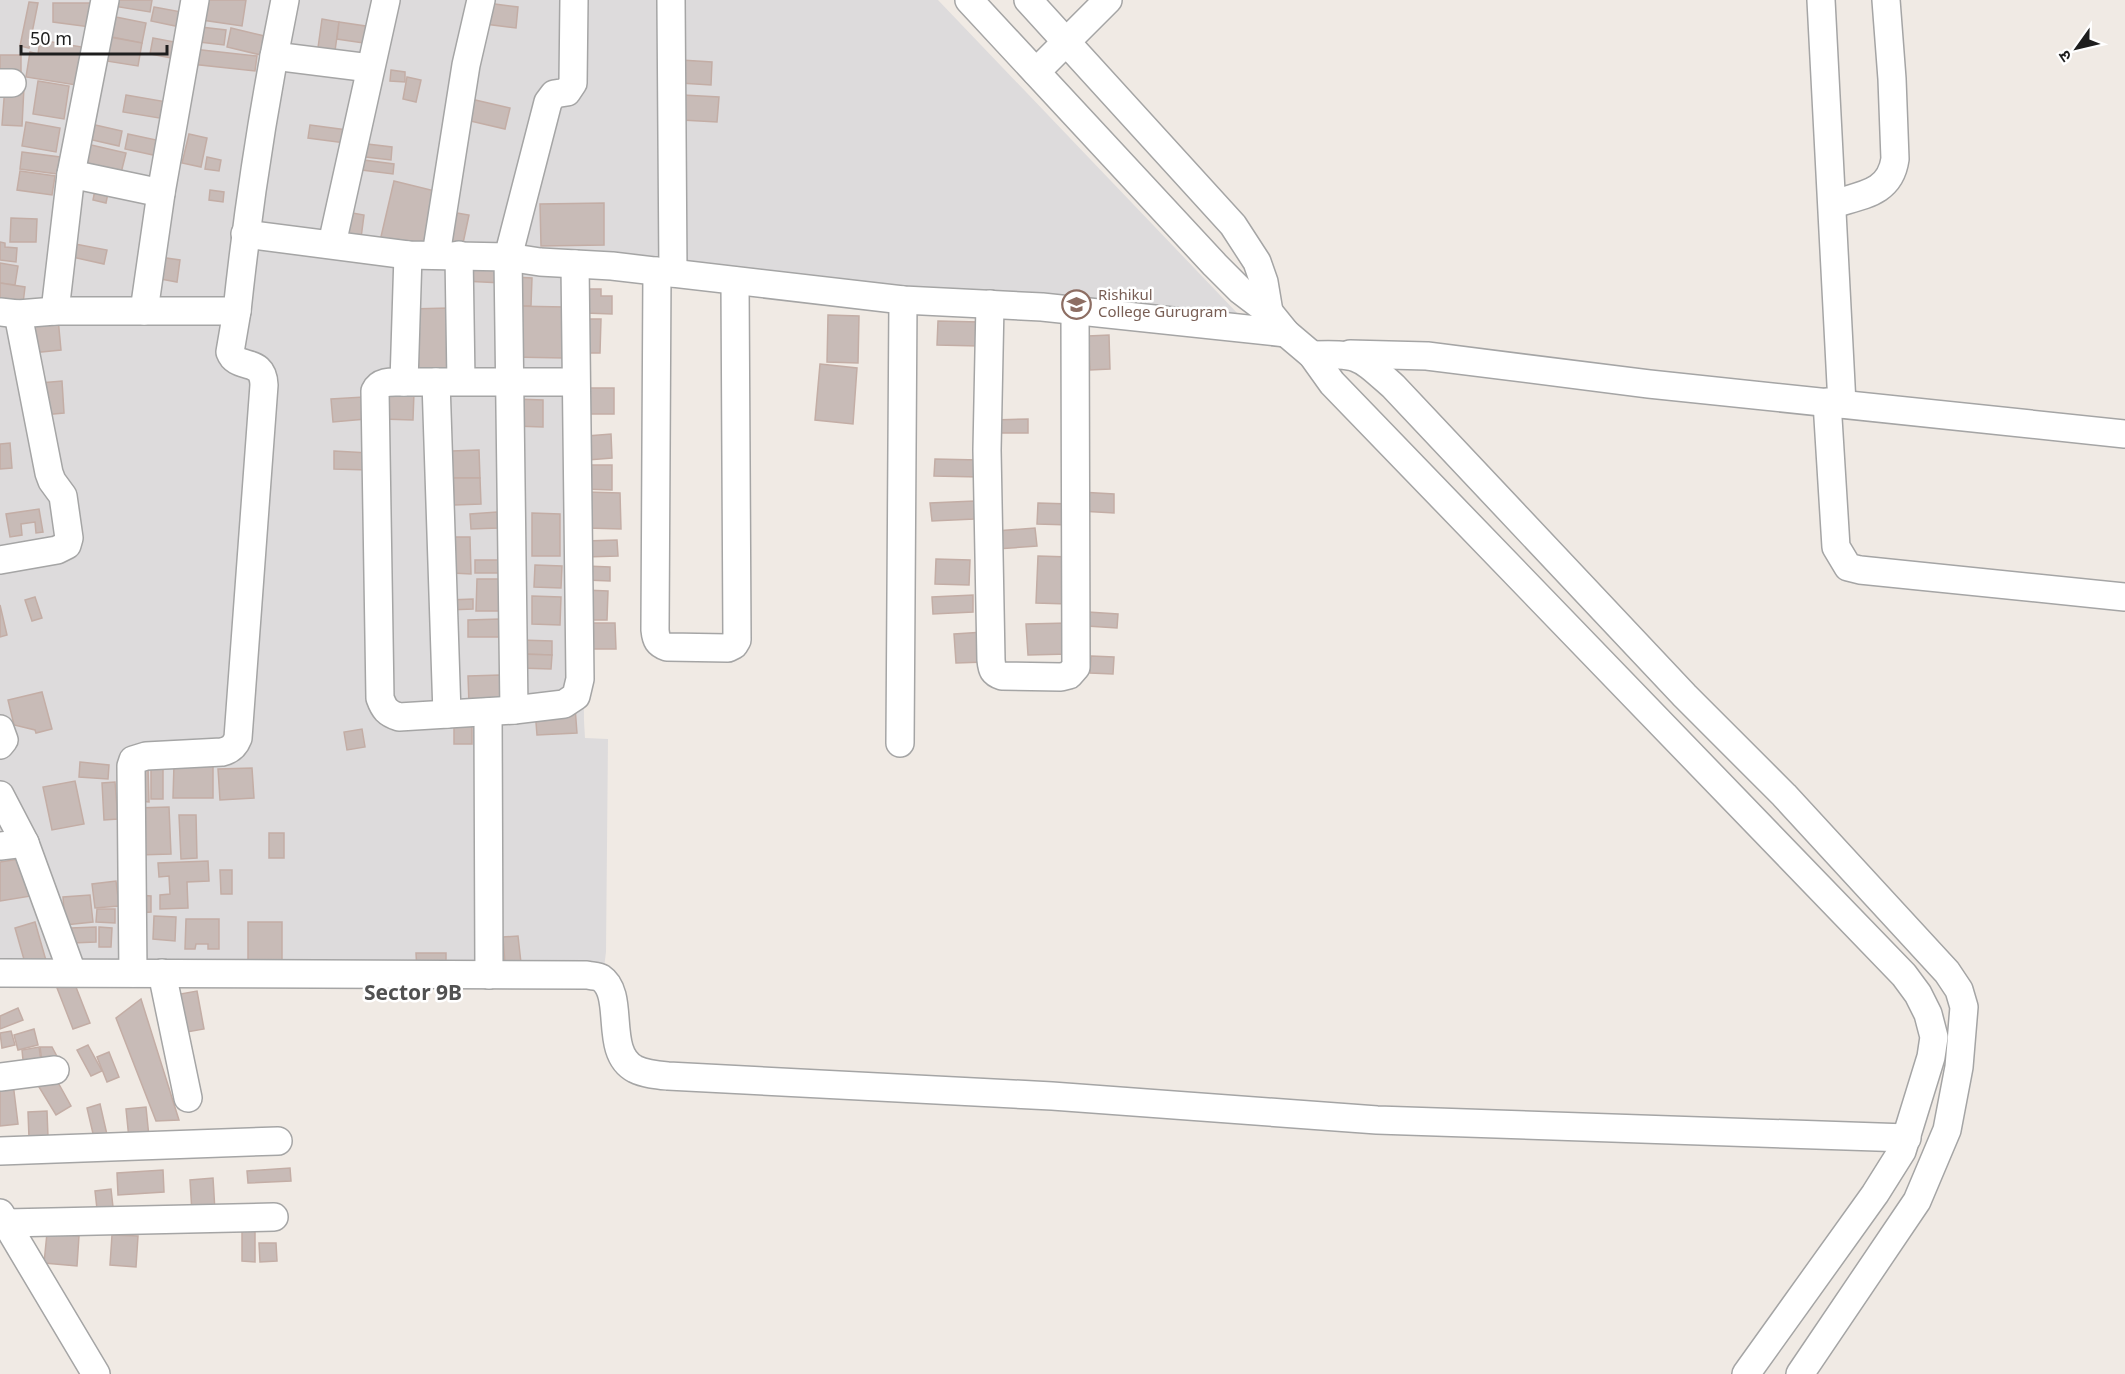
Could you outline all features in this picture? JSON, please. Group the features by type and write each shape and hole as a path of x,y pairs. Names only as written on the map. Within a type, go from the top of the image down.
{"street":[{"path":"55,311 71,174 105,0"},
{"path":"144,311 161,193 195,0"},
{"path":"133,973 131,766 133,760 146,756 222,753 229,750 238,738 264,376 253,366 236,361 230,352 245,234 285,0"},
{"path":"332,244 386,0"},
{"path":"447,714 448,255 464,77 481,0"},
{"path":"489,975 501,711 508,381 508,257 548,102 554,94 567,92 573,83 574,0"},
{"path":"671,0 655,630 660,644 667,647 728,648 737,640 735,281"},
{"path":"969,0 1215,265 1240,290 1269,312 1286,333 1312,355 1332,382 1904,975 1918,994 1928,1014 1934,1037 1931,1057 1902,1151 1875,1194 1746,1374"},
{"path":"1028,0 1233,225 1257,262 1264,282 1269,312"},
{"path":"1036,72 1108,0"},
{"path":"1821,0 1833,204 1836,547 1848,567 1860,570 2125,597"},
{"path":"1833,204 1875,191 1886,183 1893,171 1895,159 1892,79 1886,0"},
{"path":"274,56 370,68"},
{"path":"71,174 161,193"},
{"path":"245,234 408,255 508,257 665,272 903,300 1075,310 1286,333"},
{"path":"404,382 408,255"},
{"path":"575,264 579,688 576,696 564,704 501,711 399,717 390,714 384,708 380,698 375,392 384,383 575,382"},
{"path":"900,743 903,300"},
{"path":"990,304 987,450 992,669 995,674 1002,676 1061,678 1069,675 1076,667 1075,310"},
{"path":"0,560 57,550 67,545 69,538 63,496 49,473 9,313 237,311"},
{"path":"1348,354 1366,362 1392,386 1677,688 1784,795 1947,972 1959,990 1964,1007 1959,1066 1947,1130 1930,1173 1913,1208 1800,1374"},
{"path":"1312,355 1427,356 1649,384 2125,434"},
{"path":"0,729 4,740 0,745"},
{"path":"0,795 12,845 72,972"},
{"path":"0,973 587,975 601,978 609,987 617,1041 624,1057 633,1068 668,1076 1052,1096 1377,1119 1907,1138"},
{"path":"162,973 188,1098"},
{"path":"0,1077 55,1070"},
{"path":"0,1151 278,1141"},
{"path":"3,1218 274,1217"},
{"path":"3,1218 96,1374"}],"shaded area":[{"path":"0,0 938,0 1240,316 579,270 585,738 608,739 604,968 0,979"}],"building":[{"path":"114,0 152,0 150,12 113,6"},
{"path":"205,0 246,0 242,26 202,20"},
{"path":"29,2 38,3 29,48 20,46"},
{"path":"53,3 93,3 90,27 53,22"},
{"path":"487,3 518,7 516,28 485,24"},
{"path":"154,7 187,13 185,28 151,21"},
{"path":"111,16 146,23 142,43 107,36"},
{"path":"322,19 339,22 334,58 317,55"},
{"path":"339,22 372,27 370,44 337,39"},
{"path":"192,26 226,30 224,45 191,41"},
{"path":"231,28 269,37 265,56 227,47"},
{"path":"104,36 142,43 138,66 100,60"},
{"path":"153,38 185,44 181,60 150,54"},
{"path":"40,40 82,47 76,85 26,77 30,52 38,54"},
{"path":"193,49 257,56 255,71 191,64"},
{"path":"0,55 21,55 21,78 0,78"},
{"path":"681,60 712,62 711,85 680,83"},
{"path":"391,70 405,72 405,82 390,81"},
{"path":"407,77 421,80 416,102 403,99"},
{"path":"38,81 69,86 64,119 33,114"},
{"path":"5,86 24,87 22,126 2,125"},
{"path":"126,95 167,102 165,119 123,112"},
{"path":"683,95 719,97 717,122 682,120"},
{"path":"471,99 510,108 505,129 466,120"},
{"path":"26,122 60,128 56,152 22,146"},
{"path":"91,124 122,131 119,146 88,139"},
{"path":"310,125 347,130 345,143 308,138"},
{"path":"128,134 161,141 158,156 125,149"},
{"path":"189,134 207,138 201,167 182,163"},
{"path":"359,143 392,147 391,160 357,156"},
{"path":"87,144 126,153 121,173 85,165"},
{"path":"22,152 60,157 57,174 20,169"},
{"path":"207,157 221,160 219,171 205,169"},
{"path":"356,159 394,164 393,174 354,169"},
{"path":"20,171 55,176 52,195 17,190"},
{"path":"394,181 435,191 422,251 380,241"},
{"path":"95,190 108,193 106,203 93,200"},
{"path":"210,190 224,192 223,202 209,200"},
{"path":"604,203 604,245 541,246 540,204"},
{"path":"347,212 364,215 361,238 344,236"},
{"path":"457,213 469,215 462,248 450,245"},
{"path":"11,218 37,219 36,242 10,242"},
{"path":"0,242 5,243 5,247 17,248 16,262 0,260"},
{"path":"75,244 107,250 104,264 72,257"},
{"path":"159,257 180,260 177,282 155,278"},
{"path":"464,261 503,263 502,283 463,281"},
{"path":"0,263 18,266 15,285 0,283"},
{"path":"514,277 532,278 531,306 514,306"},
{"path":"0,283 25,287 22,312 0,309"},
{"path":"585,289 601,289 601,296 612,296 612,314 585,313"},
{"path":"512,306 565,307 564,358 511,357"},
{"path":"449,308 452,376 413,377 410,309"},
{"path":"828,315 859,316 858,363 827,362"},
{"path":"58,318 61,350 32,353 33,321"},
{"path":"587,319 601,319 600,353 586,353"},
{"path":"938,321 979,322 978,346 937,345"},
{"path":"1109,335 1110,369 1090,370 1088,336"},
{"path":"820,364 857,368 853,424 815,420"},
{"path":"62,381 64,413 43,415 40,383"},
{"path":"585,388 614,388 614,414 586,414"},
{"path":"383,391 414,392 413,420 382,419"},
{"path":"364,397 366,419 333,422 331,399"},
{"path":"515,399 543,400 543,427 514,426"},
{"path":"1028,419 1028,433 994,433 993,420"},
{"path":"611,434 612,458 588,460 587,436"},
{"path":"10,443 12,468 0,469 0,444"},
{"path":"479,450 480,478 453,478 452,451"},
{"path":"334,451 369,453 369,470 334,469"},
{"path":"935,459 979,460 979,477 934,476"},
{"path":"585,465 612,465 612,490 584,489"},
{"path":"453,478 480,478 481,504 454,505"},
{"path":"587,492 620,493 621,529 587,528"},
{"path":"1080,492 1114,494 1114,513 1080,511"},
{"path":"974,501 974,519 932,521 930,503"},
{"path":"1038,503 1071,504 1070,525 1037,524"},
{"path":"39,509 43,532 36,533 35,522 21,524 22,535 10,537 6,514"},
{"path":"497,512 498,528 471,529 470,514"},
{"path":"532,513 560,514 560,556 532,556"},
{"path":"1035,528 1037,546 997,549 996,531"},
{"path":"451,537 470,537 471,574 452,573"},
{"path":"617,540 618,556 585,557 585,541"},
{"path":"1038,556 1070,557 1068,604 1036,603"},
{"path":"936,559 970,560 969,585 935,584"},
{"path":"475,560 502,560 502,573 475,573"},
{"path":"535,565 562,566 561,588 534,587"},
{"path":"586,566 610,567 610,581 586,580"},
{"path":"477,579 502,579 502,611 476,611"},
{"path":"584,590 608,591 607,620 583,620"},
{"path":"973,595 973,612 933,614 932,597"},
{"path":"532,596 561,597 560,625 532,624"},
{"path":"35,597 42,618 32,621 25,600"},
{"path":"473,599 473,609 448,610 448,600"},
{"path":"0,605 7,635 0,637"},
{"path":"1088,612 1118,614 1117,628 1087,626"},
{"path":"500,619 500,637 468,637 468,620"},
{"path":"586,623 615,623 616,649 587,649"},
{"path":"1068,623 1069,654 1028,655 1026,624"},
{"path":"984,632 985,662 956,663 954,634"},
{"path":"520,640 552,641 552,655 520,654"},
{"path":"520,654 552,655 551,669 519,668"},
{"path":"1091,656 1114,657 1113,674 1090,673"},
{"path":"500,675 501,703 469,704 468,676"},
{"path":"42,692 52,729 36,733 35,730 14,725 8,700"},
{"path":"575,707 577,733 537,735 535,710"},
{"path":"454,725 472,725 472,744 454,744"},
{"path":"362,729 365,747 347,750 344,732"},
{"path":"80,762 109,765 108,779 79,777"},
{"path":"174,764 213,765 213,798 173,798"},
{"path":"148,767 149,802 138,801 138,771"},
{"path":"151,767 163,767 163,799 151,799"},
{"path":"252,768 254,798 220,800 218,769"},
{"path":"75,781 84,824 52,830 43,787"},
{"path":"115,782 118,819 104,820 102,783"},
{"path":"169,807 171,854 137,855 135,808"},
{"path":"179,815 196,815 197,858 181,859"},
{"path":"269,833 284,833 284,858 269,858"},
{"path":"19,859 31,896 0,901 0,862"},
{"path":"208,861 209,881 187,882 188,908 160,909 160,895 170,894 169,876 159,877 158,863"},
{"path":"220,870 232,870 232,894 221,894"},
{"path":"116,881 119,906 95,908 92,884"},
{"path":"90,895 93,922 65,925 63,897"},
{"path":"138,895 151,896 151,912 137,913"},
{"path":"97,909 115,909 115,923 96,922"},
{"path":"154,916 176,917 175,941 153,939"},
{"path":"186,919 219,919 219,949 208,949 208,944 196,944 195,949 185,949"},
{"path":"35,922 47,964 27,970 15,928"},
{"path":"248,922 282,922 282,963 248,962"},
{"path":"96,927 96,942 72,943 71,928"},
{"path":"99,927 112,928 111,947 99,947"},
{"path":"518,936 521,963 505,964 503,937"},
{"path":"416,953 446,953 446,972 417,972"},
{"path":"74,982 90,1023 73,1029 57,988"},
{"path":"197,991 204,1029 176,1034 169,996"},
{"path":"141,999 179,1120 156,1121 116,1018"},
{"path":"18,1008 23,1020 0,1029 0,1016"},
{"path":"34,1029 38,1045 18,1050 14,1035"},
{"path":"11,1031 15,1045 2,1048 0,1033"},
{"path":"88,1045 102,1071 91,1076 77,1050"},
{"path":"39,1047 42,1068 24,1070 22,1050"},
{"path":"40,1047 52,1047 61,1064 43,1069"},
{"path":"109,1052 119,1077 107,1082 97,1057"},
{"path":"55,1077 71,1106 56,1115 39,1087"},
{"path":"13,1083 18,1124 0,1126 0,1084"},
{"path":"100,1104 108,1139 95,1142 87,1108"},
{"path":"146,1107 149,1137 129,1139 126,1109"},
{"path":"47,1111 48,1137 29,1138 28,1112"},
{"path":"290,1168 291,1181 248,1183 247,1171"},
{"path":"163,1170 164,1192 118,1195 117,1173"},
{"path":"213,1178 215,1211 192,1213 190,1180"},
{"path":"111,1189 113,1207 97,1209 95,1191"},
{"path":"242,1229 255,1229 255,1262 242,1261"},
{"path":"47,1233 79,1236 77,1266 44,1263"},
{"path":"112,1235 138,1236 136,1267 110,1265"},
{"path":"259,1243 276,1243 277,1261 260,1262"}],"place":[{"name":"Rishikul College Gurugram","path":"1077,304"}],"district":[{"name":"Sector 9B","path":"413,993"}]}
